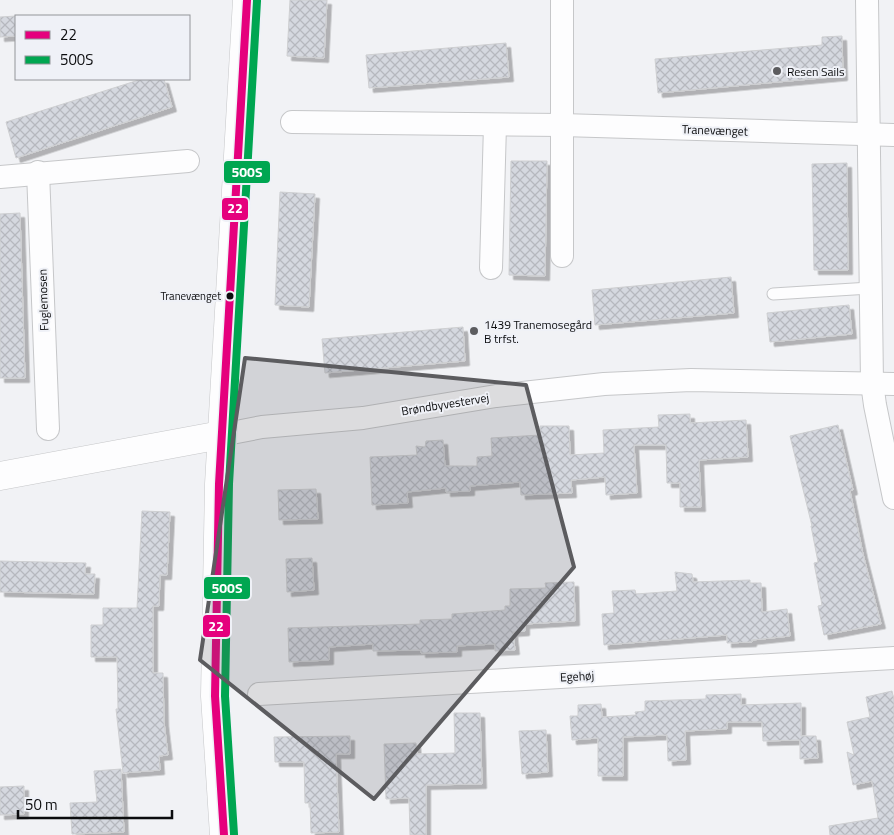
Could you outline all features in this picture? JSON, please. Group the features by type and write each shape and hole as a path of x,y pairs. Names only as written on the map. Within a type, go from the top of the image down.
{"street":[{"path":"224,835 215,696 221,435 247,0"},
{"path":"562,0 562,256"},
{"path":"867,0 870,288 883,384 876,413 894,498"},
{"name":"Tranevænget","path":"292,122 562,125 894,135"},
{"path":"491,268 495,125"},
{"path":"0,177 38,172 188,161"},
{"name":"Fuglemosen","path":"38,172 48,429"},
{"name":"Brøndbyvestervej","path":"0,476 262,426 363,418 496,396 604,384 691,380 883,384"},
{"name":"Egehøj","path":"259,694 894,658"}],"lane":[{"path":"773,294 870,288"}],"highlighted area":[{"path":"245,358 526,385 574,567 374,799 200,660"}],"building":[{"path":"290,0 327,0 324,58 287,56"},
{"path":"15,16 15,36 0,37 0,17"},
{"path":"842,36 843,76 658,93 655,59 822,45 822,37"},
{"path":"506,43 509,77 369,88 366,55"},
{"path":"139,80 164,80 172,107 16,158 6,122"},
{"path":"511,161 547,161 545,276 509,275"},
{"path":"847,163 848,270 814,270 812,164"},
{"path":"280,192 315,194 309,307 275,305"},
{"path":"20,213 25,378 0,378 0,214"},
{"path":"731,277 734,313 595,325 592,290"},
{"path":"849,305 852,334 770,342 767,313"},
{"path":"463,327 465,361 325,373 322,339"},
{"path":"690,414 690,423 746,420 748,457 699,460 701,507 680,507 680,483 667,483 666,445 634,445 637,493 606,495 605,477 571,480 572,493 521,495 520,482 470,486 470,491 446,492 446,488 407,492 408,503 372,505 370,457 417,455 416,446 425,447 426,441 443,440 445,466 477,466 477,457 492,456 491,438 540,435 540,426 569,426 570,455 604,453 603,430 659,427 658,415"},
{"path":"838,425 853,490 850,491 863,554 881,624 824,635 818,606 822,605 814,563 818,562 812,526 790,436"},
{"path":"316,489 318,519 279,520 278,490"},
{"path":"142,511 170,512 167,575 160,575 159,606 153,606 153,673 163,673 164,722 168,755 159,756 160,770 123,773 116,709 118,709 117,657 91,657 91,625 103,625 103,608 137,608"},
{"path":"312,558 314,590 287,592 286,559"},
{"path":"0,561 86,563 85,574 95,574 94,594 0,592"},
{"path":"675,572 692,574 693,582 750,580 750,583 761,583 762,612 787,609 790,636 752,640 752,642 727,643 727,635 604,645 602,614 614,613 612,591 635,590 636,594 677,591"},
{"path":"574,582 575,621 525,624 525,631 513,632 515,650 495,651 495,644 457,646 457,652 421,653 421,650 373,651 373,644 329,647 329,660 289,662 288,628 420,624 420,620 452,619 452,614 505,610 505,606 510,606 510,589 546,588 545,583"},
{"path":"892,691 894,700 894,835 830,835 829,826 878,818 872,781 853,785 847,752 854,755 847,722 870,717 866,697"},
{"path":"741,694 741,705 801,703 801,736 816,736 818,758 800,759 800,740 763,741 762,722 727,722 727,729 685,731 686,760 668,761 667,735 623,737 623,776 598,776 598,738 572,740 570,716 578,716 578,705 601,704 602,717 636,715 635,712 645,711 645,701 706,699 706,695"},
{"path":"454,713 480,713 482,784 426,785 426,835 410,835 409,798 386,799 384,744 416,743 417,754 455,753"},
{"path":"546,730 548,772 522,774 519,731"},
{"path":"350,736 350,754 336,754 339,832 311,833 310,803 305,803 304,762 275,762 274,737"},
{"path":"121,769 124,832 72,834 70,803 97,802 94,771"},
{"path":"24,786 24,814 0,815 0,787"}],"transit line":[{"name":"22","path":"224,835 215,696 219,484 247,0"},
{"name":"500S","path":"234,834 225,696 229,484 257,1"}],"place":[{"name":"Resen Sails","path":"777,71"},
{"name":"Tranevænget","path":"230,296"},
{"name":"1439 Tranemosegård B trfst.","path":"474,331"}]}
